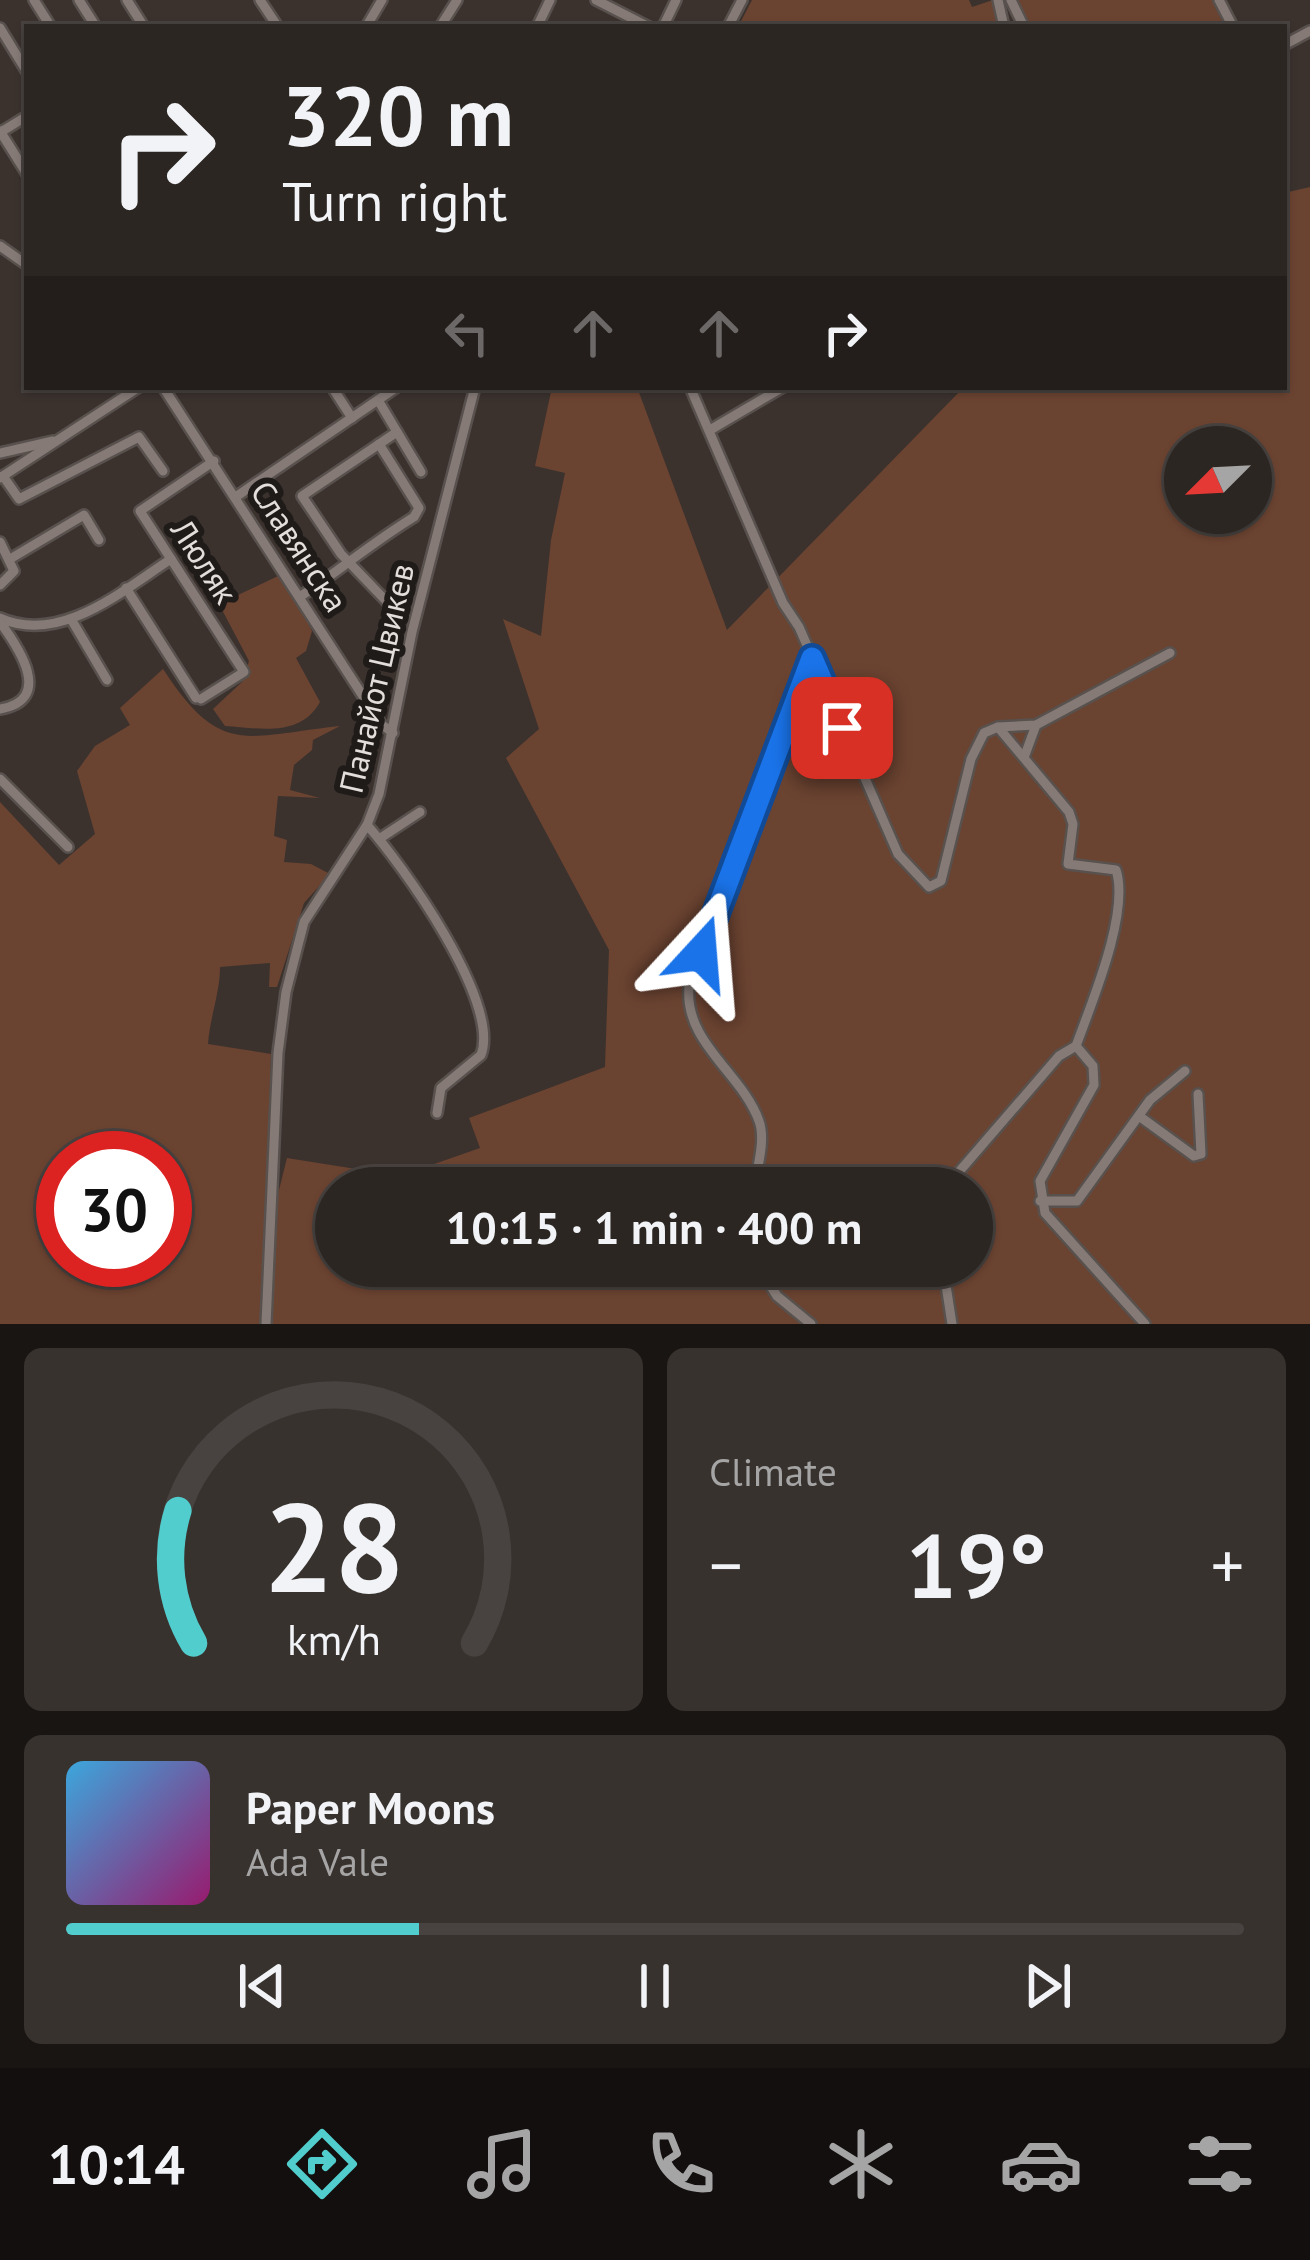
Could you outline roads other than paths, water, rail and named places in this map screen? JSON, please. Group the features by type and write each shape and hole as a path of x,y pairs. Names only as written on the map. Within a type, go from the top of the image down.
{"street":[{"path":"596,0 613,4 645,24"},
{"path":"0,28 24,67"},
{"path":"0,131 24,169"},
{"path":"135,390 1,477 19,499 139,437 163,471"},
{"name":"Славянска","path":"165,390 381,724 393,733"},
{"path":"334,390 352,418"},
{"path":"236,496 393,390"},
{"name":"Панайот Цвикев","path":"266,1324 278,1053 286,992 304,922 367,825 474,390"},
{"path":"691,390 898,854 928,886 936,887 945,873 984,733 1036,724 1170,653"},
{"path":"710,430 778,390"},
{"path":"378,400 421,472"},
{"path":"391,606 302,496 397,432"},
{"path":"0,453 62,439"},
{"path":"301,596 342,568 348,558 414,517 419,508 379,444"},
{"name":"Люляк","path":"126,588 198,699 244,672 140,511 214,461"},
{"path":"10,559 84,515 99,540"},
{"path":"0,542 10,559 11,578 0,585"},
{"path":"0,620 25,626 71,619 171,559"},
{"path":"71,619 107,680"},
{"path":"0,620 28,661 30,672 22,695 0,709"},
{"path":"756,1167 759,1119 699,1032 687,1007 689,987 812,658"},
{"path":"1025,755 1036,724"},
{"path":"963,1167 1059,1056 1076,1046 1109,944 1119,881 1111,866 1068,864 1072,818 1025,755 998,728"},
{"path":"0,779 68,847"},
{"path":"380,839 420,812"},
{"path":"367,825 451,944 481,1020 485,1042 481,1055 441,1088 437,1113"},
{"path":"1076,1046 1094,1066 1094,1085 1040,1181 1040,1201 1045,1213 1145,1324"},
{"path":"1040,1201 1077,1201 1138,1116 1185,1071"},
{"path":"1138,1116 1194,1156 1201,1154 1198,1094"},
{"path":"771,1287 812,1324"},
{"path":"947,1287 952,1324"}]}
